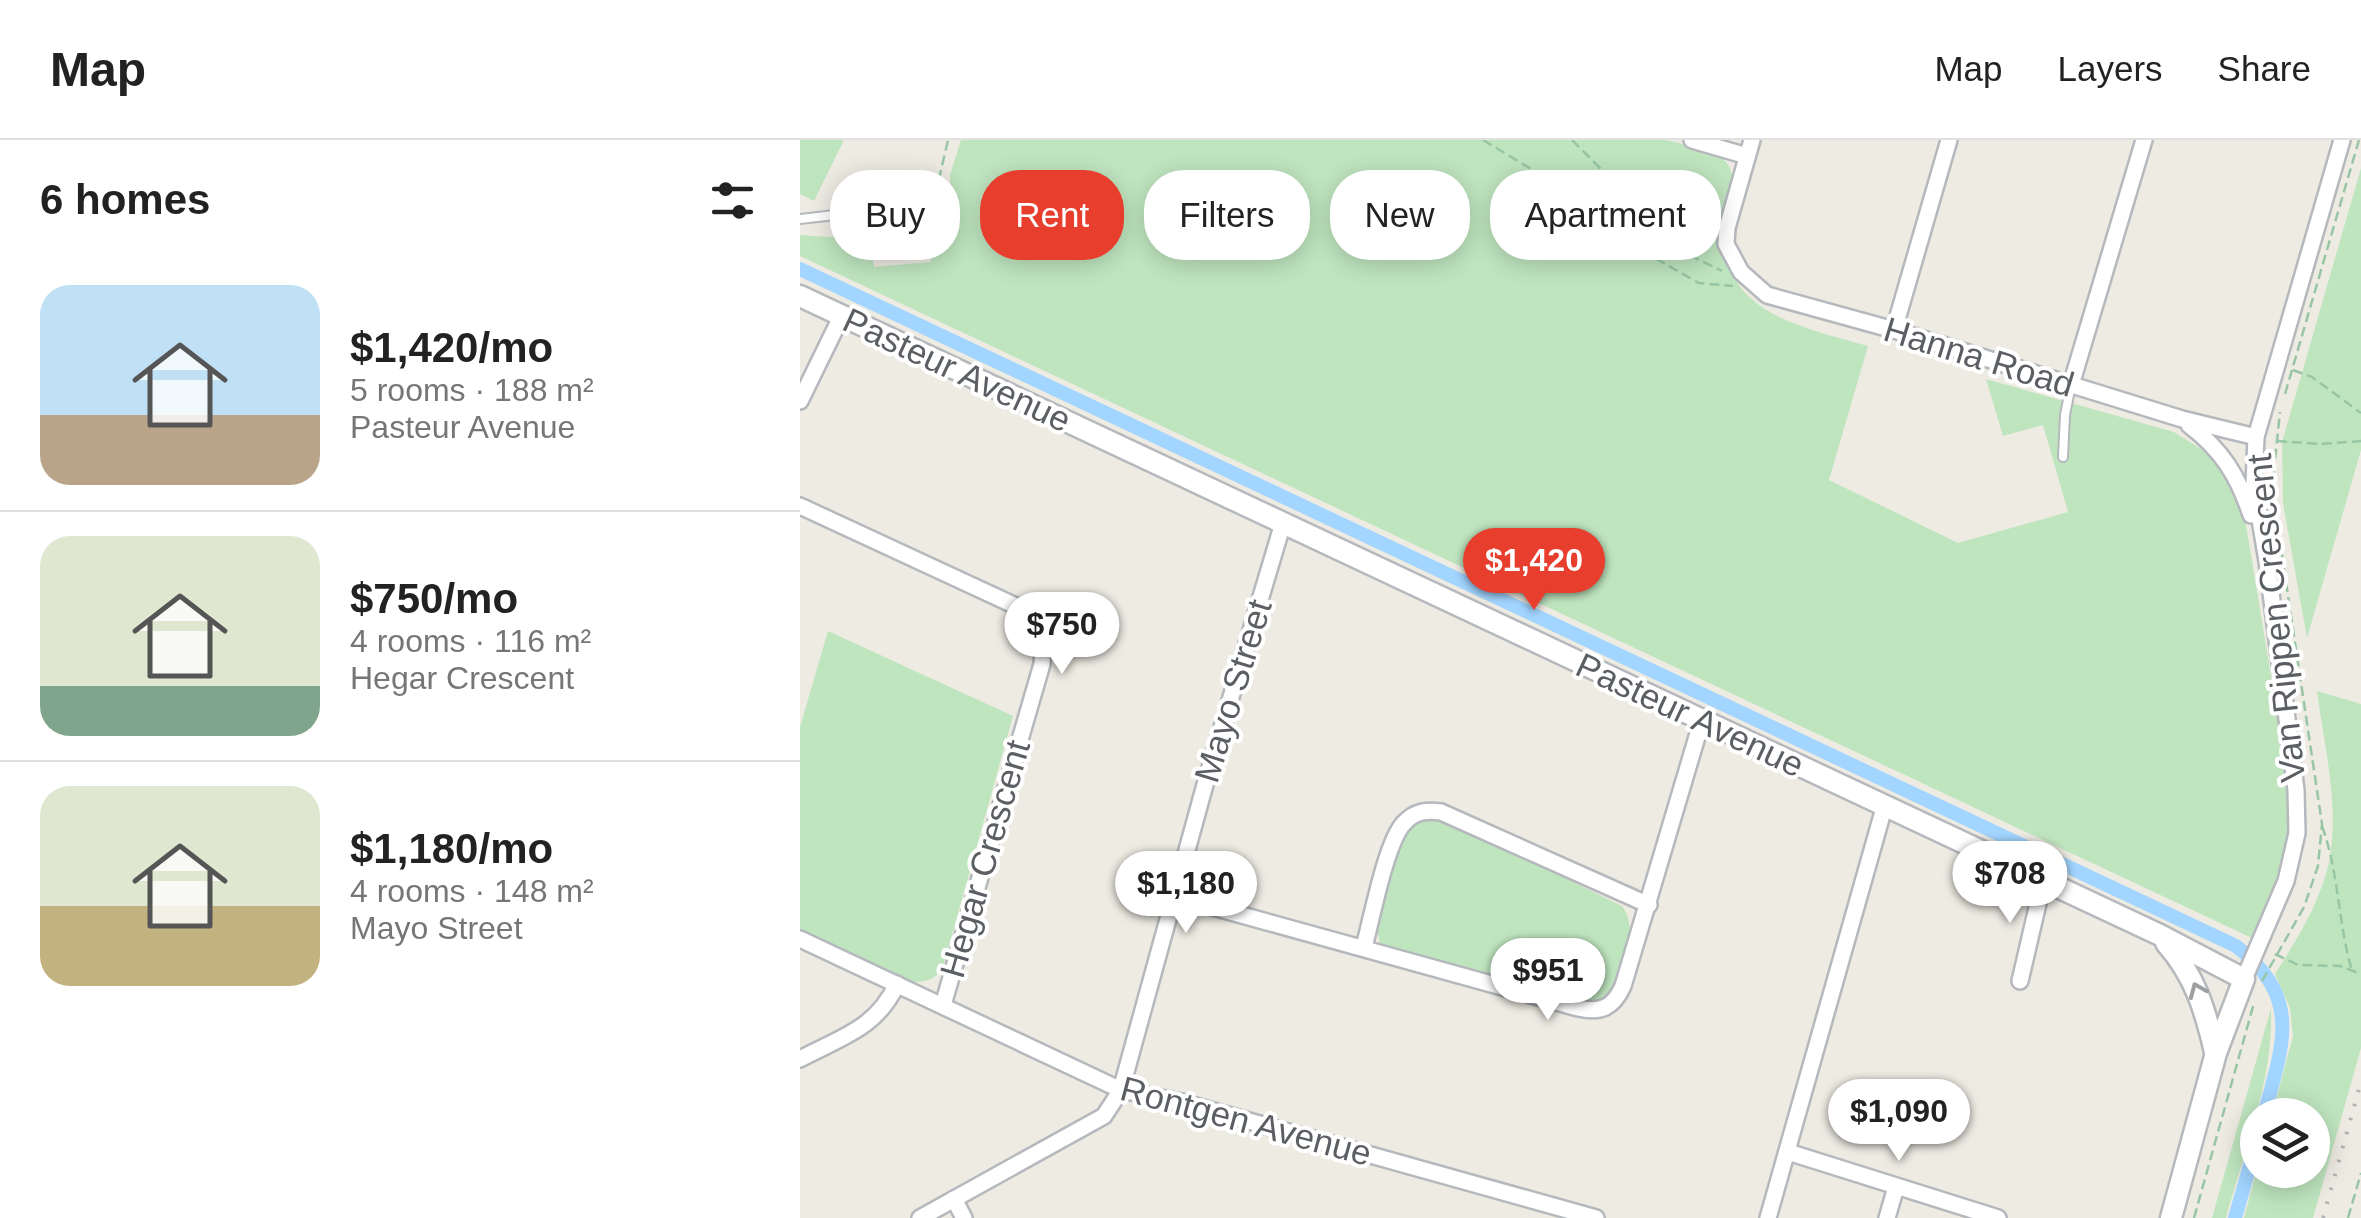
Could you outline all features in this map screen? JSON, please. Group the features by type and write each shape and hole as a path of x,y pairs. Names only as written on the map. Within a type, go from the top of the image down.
{"street":[{"path":"1692,140 1749,148 1726,244 1734,263 1755,287"},
{"path":"1894,330 1949,140"},
{"path":"2072,384 2144,140"},
{"name":"Van Rippen Crescent","path":"2254,983 2269,954 2298,833 2296,790 2254,484 2256,437 2342,140"},
{"name":"Hanna Road","path":"1755,287 1777,300 1894,330 2182,419 2256,437"},
{"name":"Pasteur Avenue","path":"800,296 2160,935 2254,983"},
{"path":"800,401 842,316"},
{"path":"2182,419 2214,445 2238,477 2267,561"},
{"path":"800,526 802,507"},
{"name":"Hegar Crescent","path":"802,507 1029,612 1044,633 1042,664 943,1005"},
{"name":"Mayo Street","path":"920,1218 1104,1116 1120,1090 1284,523"},
{"path":"1173,896 1595,1012 1617,999 1650,905 1702,720"},
{"path":"1768,1218 1884,808"},
{"path":"1364,947 1399,830 1416,813 1429,810 1650,905"},
{"path":"2020,981 2043,882"},
{"path":"2160,935 2190,973 2201,996 2216,1054"},
{"name":"Rontgen Avenue","path":"800,939 1120,1090 1181,1102 1596,1218"},
{"path":"2171,1218 2216,1054 2254,983"},
{"path":"800,1059 872,1021 887,1006 897,984"},
{"path":"1788,1152 1998,1218"},
{"path":"1888,1218 1896,1187"},
{"path":"954,1199 964,1218"}],"lane":[{"path":"800,218 830,215"},
{"path":"2063,457 2065,415 2072,384"}],"path":[{"path":"941,170 948,140"},
{"path":"1483,140 1551,180 1651,256 1699,283 1755,287"},
{"path":"1572,140 1685,253 1720,270"},
{"path":"2284,397 2359,140"},
{"path":"2292,369 2312,377 2361,413"},
{"path":"2280,410 2272,488 2322,824 2333,857 2342,936 2352,970"},
{"path":"2275,441 2320,444 2361,440"},
{"path":"2194,1218 2254,983 2269,954 2304,907 2318,866 2322,824"},
{"path":"2269,954 2298,965 2340,966 2361,974"},
{"path":"2348,1218 2361,1173"}],"green space":[{"path":"800,140 844,140 814,201 800,194"},
{"path":"961,140 1666,140 1717,155 1732,173 1727,256 1735,279 1769,312 1868,346 1829,480 1958,543 2068,512 2043,425 2003,436 1986,379 2174,432 2223,468 2245,519 2292,802 2283,873 2254,939 800,256 800,235 830,237 830,260 873,260 874,267 960,260 960,170 952,170"},
{"path":"2361,168 2361,450 2307,638 2283,503 2282,442"},
{"path":"828,631 1013,716 944,964 927,981 910,982 800,931 800,727"},
{"path":"2317,691 2361,704 2361,1048 2330,1158 2330,1098 2277,1098 2293,1036 2290,1008 2275,974 2314,906 2325,877 2332,841 2330,776"},
{"path":"1420,817 1444,819 1622,906 1630,937 1615,994 1594,1006 1388,950 1380,943 1376,928 1404,831"},
{"path":"2271,1008 2268,1061 2260,1098 2246,1098"},
{"path":"2240,1118 2240,1169 2226,1218 2212,1218"},
{"path":"2252,1188 2321,1188 2313,1218 2244,1218"}],"waterway":[{"path":"800,269 2236,946 2257,965 2279,1004 2281,1044 2269,1098"},
{"path":"2235,1218 2244,1188"}],"railway":[{"path":"2323,1218 2361,1082"}]}
